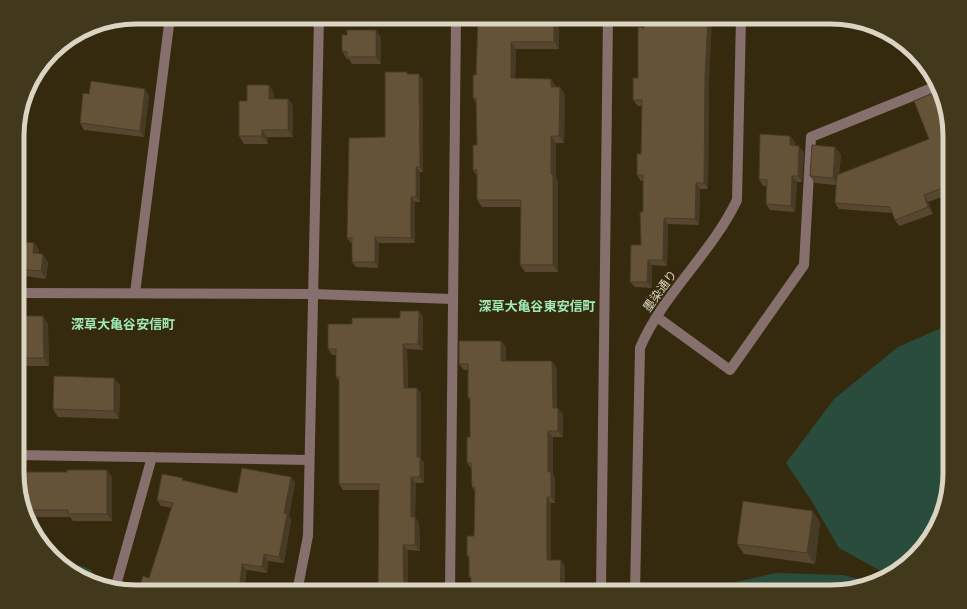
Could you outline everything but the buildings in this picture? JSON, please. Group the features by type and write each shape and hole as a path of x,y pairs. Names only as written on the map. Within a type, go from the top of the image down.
{"street":[{"path":"135,293 169,24"},
{"path":"298,585 308,536 319,24"},
{"path":"450,585 456,24"},
{"path":"601,585 608,24"},
{"name":"墨染通り","path":"635,585 640,348 646,334 657,317 728,219 737,200 741,24"},
{"path":"657,317 730,370 804,265 811,137 932,88"},
{"path":"24,293 313,294 452,299"},
{"path":"24,455 309,460"},
{"path":"117,583 152,457"}],"green space":[{"path":"943,327 943,480 937,509 924,535 910,552 899,562 883,572 839,548 813,503 786,463 834,399 898,347"},
{"path":"68,561 92,570 92,575 80,570"},
{"path":"776,573 843,575 863,580 838,585 722,585"}],"district":[{"name":"深草大亀谷東安信町","path":"537,306"},
{"name":"深草大亀谷安信町","path":"123,324"}]}
